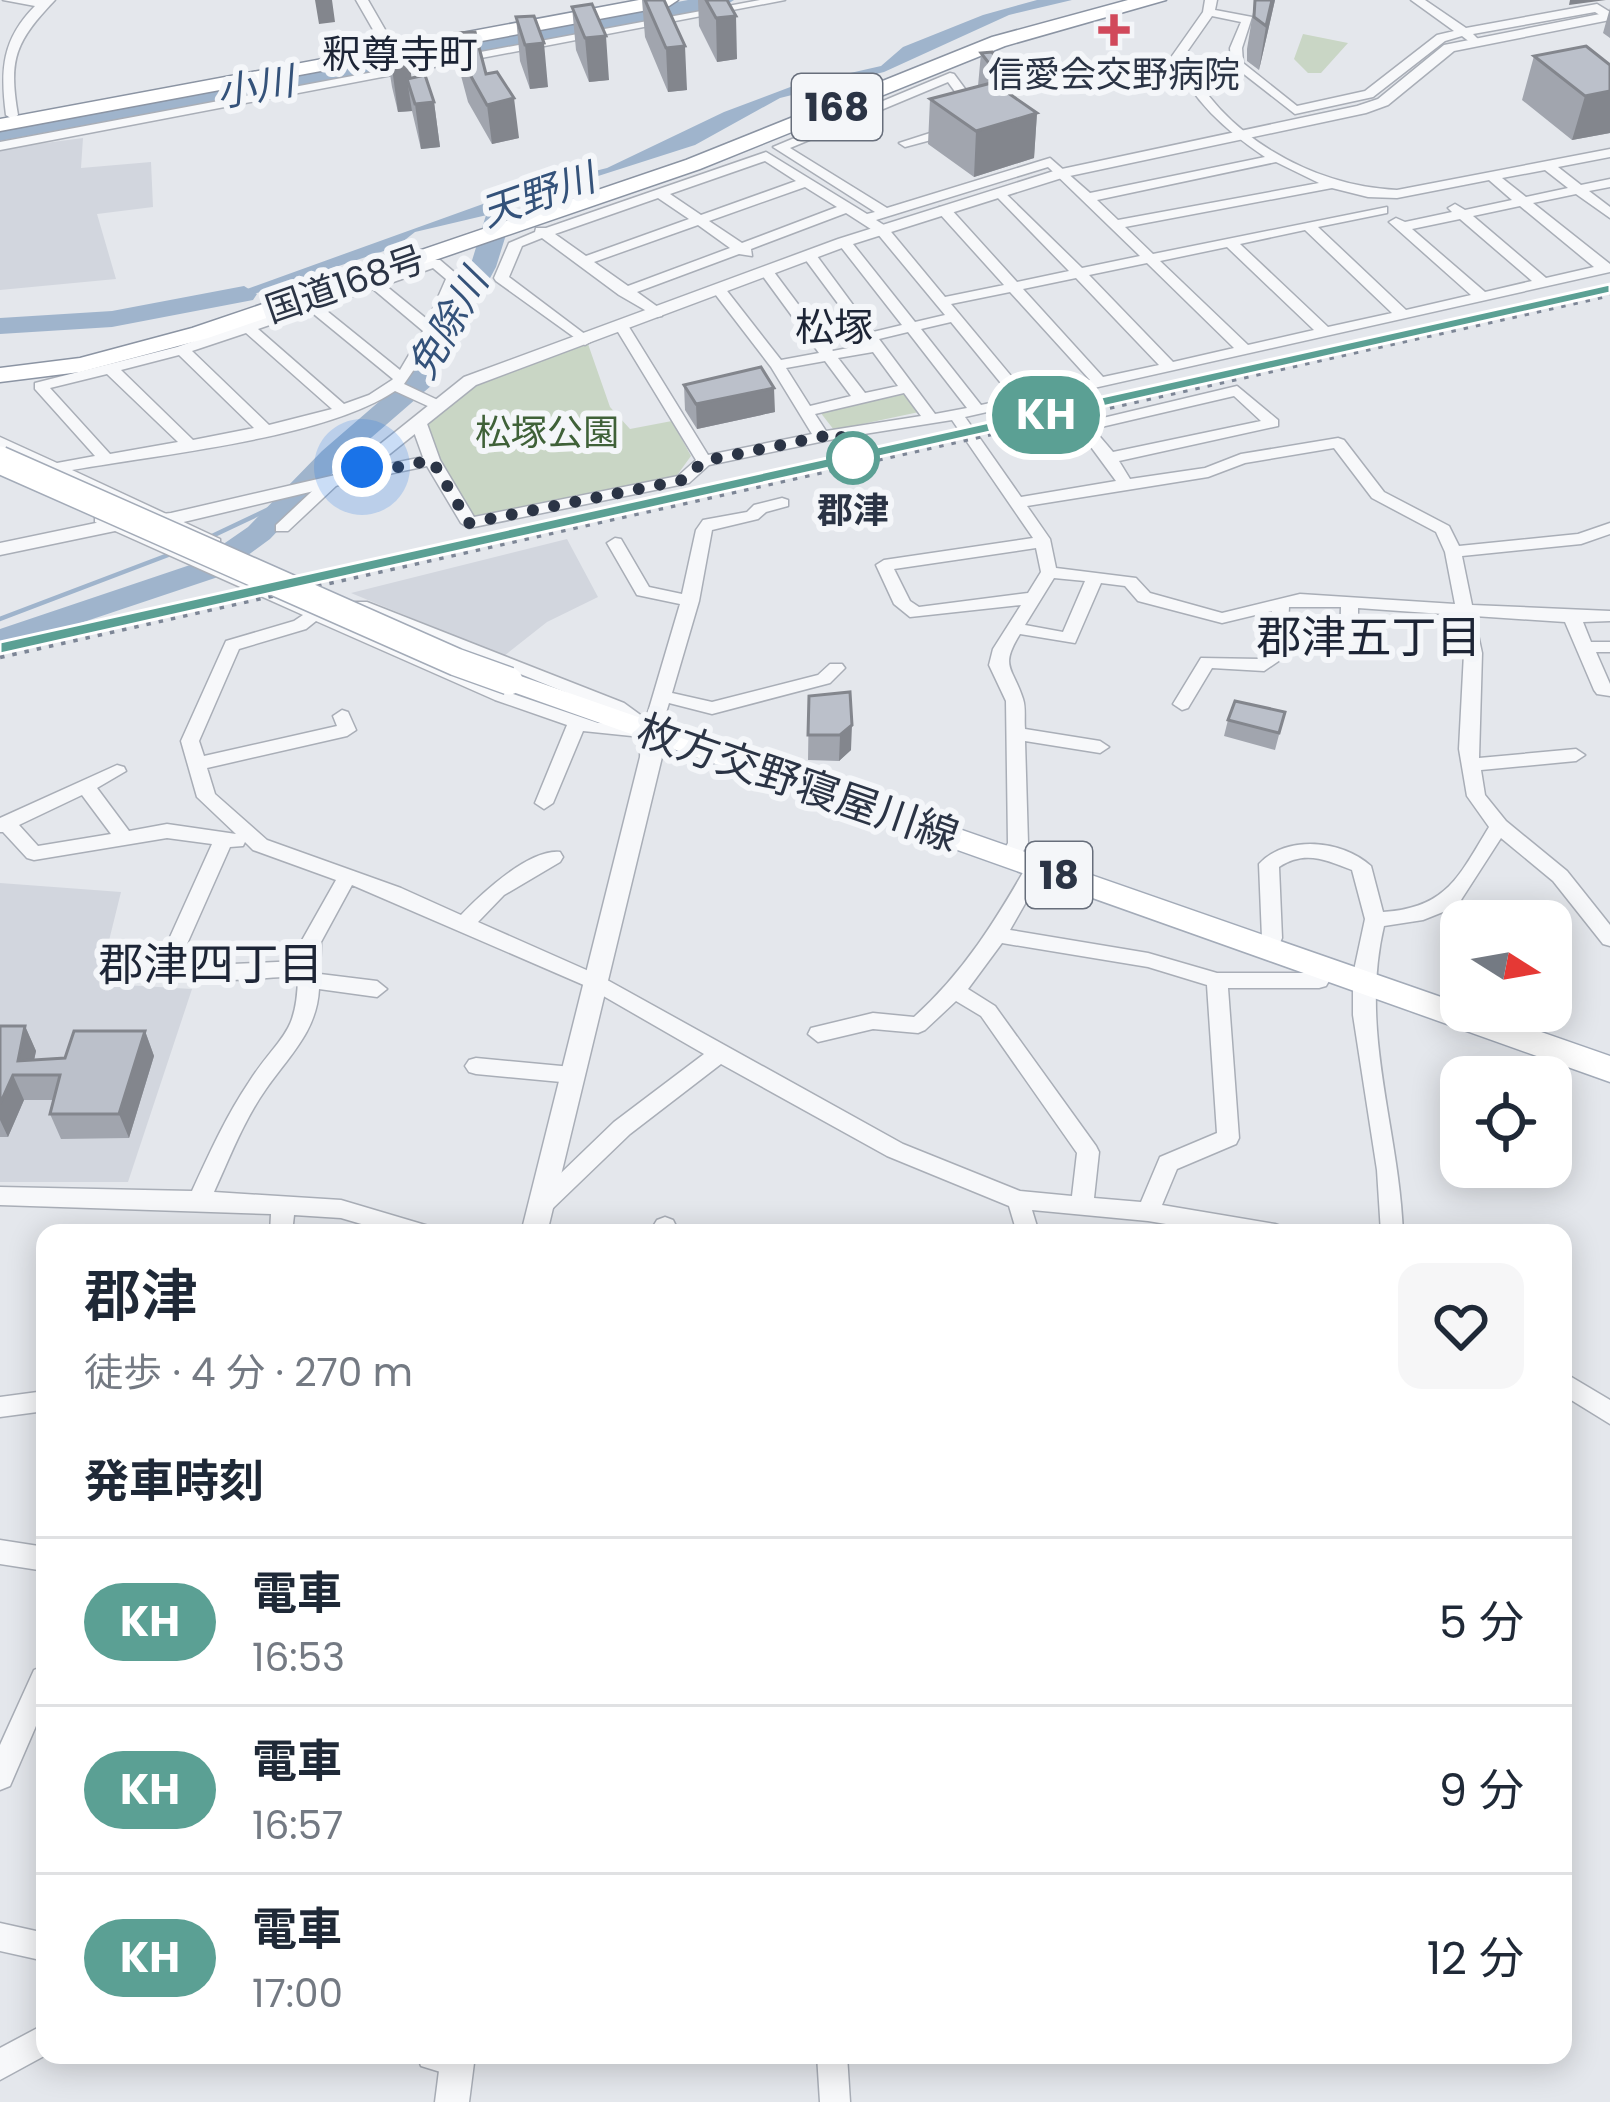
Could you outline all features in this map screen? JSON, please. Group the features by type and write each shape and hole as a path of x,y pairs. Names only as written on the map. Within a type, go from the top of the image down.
{"main road":[{"path":"389,51 638,0"},
{"path":"4,119 670,0"},
{"name":"国道168号","path":"0,375 128,352 221,327 468,241 530,228 981,47 1076,15 1157,0"},
{"name":"枚方交野寝屋川線","path":"0,460 455,662 1610,1069"}],"street":[{"path":"9,0 47,2"},
{"path":"362,0 404,72"},
{"path":"0,146 779,0"},
{"path":"1417,1 1470,37"},
{"path":"4,119 0,88 4,34 47,2"},
{"path":"1482,297 1378,203 1327,185 1239,135 1182,70 1178,56 1210,6 1248,20 1236,48 1237,64 1295,110 1370,94 1441,38 1470,37 1602,9"},
{"path":"585,340 501,278 516,243 530,228 766,156 866,219 884,221 944,210 1062,173 1383,102 1432,58 1470,37"},
{"path":"905,143 983,121 950,76 780,148 884,221 942,302 1023,400"},
{"path":"942,302 1308,225 1432,188 1609,154"},
{"path":"1088,198 1278,158"},
{"path":"350,477 418,421 430,402 470,381 1050,161 1245,350"},
{"path":"1547,165 1610,214"},
{"path":"1492,176 1608,268"},
{"path":"582,262 806,182"},
{"path":"1402,227 1610,183"},
{"path":"1115,225 1327,185"},
{"path":"1432,188 1543,283"},
{"path":"658,192 768,270 861,399"},
{"path":"1000,193 1170,367"},
{"path":"624,292 848,208"},
{"path":"944,210 1100,383"},
{"path":"1308,225 1403,315"},
{"path":"530,228 657,313"},
{"path":"844,242 977,410"},
{"path":"1230,242 1325,332"},
{"path":"808,255 930,418"},
{"path":"60,467 189,445 343,411 398,382 431,330 454,278 435,263 250,329 40,386 106,459"},
{"path":"418,421 432,460 469,523 683,480 704,461 956,415 1608,268"},
{"path":"378,286 431,330"},
{"path":"719,290 777,365 821,437"},
{"path":"313,306 398,382 430,402"},
{"path":"777,365 830,355 955,317"},
{"path":"622,327 704,461"},
{"path":"250,329 343,411"},
{"path":"182,350 264,429"},
{"path":"112,370 189,445"},
{"path":"806,411 908,388"},
{"path":"1108,458 1273,424 1237,391 1091,425 1088,432 1126,484"},
{"path":"818,1034 873,1021 918,1025 957,992 1001,935 1023,862 1018,843 1015,701 998,665 1014,628 1049,572 1042,542 1019,502 956,415"},
{"path":"0,442 206,538 178,556"},
{"path":"1019,502 1188,476 1241,459 1338,443 1378,495 1442,529 1453,552 1473,653 1475,796 1499,826 1560,876 1610,939"},
{"path":"0,550 115,525 171,519 432,460"},
{"path":"0,473 501,696 596,729 651,731"},
{"path":"282,528 327,483"},
{"path":"537,1224 651,757 651,731 690,601 704,530 709,523 752,516 760,508 782,503"},
{"path":"704,530 773,524"},
{"path":"1453,552 1581,539 1610,528"},
{"path":"1031,598 916,613 903,604 884,565 1042,542"},
{"path":"615,543 643,591 690,601"},
{"path":"1049,572 1130,582 1144,597 1222,618 1300,599 1465,613 1610,616"},
{"path":"1014,628 1069,639 1095,578"},
{"path":"1349,646 1350,600"},
{"path":"1183,704 1208,662 1264,664 1280,652 1281,605"},
{"path":"362,606 618,707 651,731"},
{"path":"260,844 206,797 190,742 232,645 300,625 313,615"},
{"path":"1573,617 1603,690 1610,690"},
{"path":"1585,647 1610,647"},
{"path":"662,696 712,708 763,691 798,690 836,668"},
{"path":"544,803 578,722"},
{"path":"196,764 347,730"},
{"path":"1015,733 1100,747"},
{"path":"1471,765 1576,754"},
{"path":"117,771 3,825 34,854 167,831 260,844 348,876 593,981 895,1150 1018,1200 1221,1224"},
{"path":"86,788 123,836"},
{"path":"1450,900 1499,826"},
{"path":"224,838 166,968 306,974 377,988"},
{"path":"1268,949 1272,938 1269,863 1286,851 1312,847 1361,866 1375,919 1362,982 1368,1062 1393,1194 1392,1224"},
{"path":"464,924 497,890 553,857"},
{"path":"199,1200 258,1084 291,1043 308,1009 311,942 348,876"},
{"path":"1587,905 1610,898"},
{"path":"1375,919 1440,910"},
{"path":"1001,935 1148,960 1217,980 1319,981 1326,969"},
{"path":"1148,1212 1168,1163 1228,1138 1217,980"},
{"path":"957,992 988,1011 1088,1152 1082,1208"},
{"path":"542,1205 622,1128 722,1052"},
{"path":"476,1066 572,1075"},
{"path":"0,1196 341,1209 383,1224"},
{"path":"1018,1200 1025,1224"},
{"path":"281,1224 283,1206"},
{"path":"1572,1388 1610,1413"},
{"path":"0,1407 36,1402"},
{"path":"0,1552 36,1557"},
{"path":"3,1760 36,1693"},
{"path":"0,1937 36,1945"},
{"path":"0,2065 36,2044"},
{"path":"449,2064 452,2102"},
{"path":"833,2064 835,2102"}],"shaded area":[{"path":"83,138 81,168 151,162 153,207 97,214 116,279 0,290 0,149"},
{"path":"567,539 598,597 547,622 504,656 351,593"},
{"path":"0,883 121,892 101,973 108,984 192,989 128,1182 0,1182"}],"green space":[{"path":"1303,34 1348,43 1321,73 1308,73 1294,59"},
{"name":"松塚公園","path":"588,344 610,407 630,429 672,421 691,456 675,478 470,517 423,422 481,381"},
{"path":"905,394 919,412 834,430 820,412"}],"water":[{"path":"1037,0 1072,0 1009,15 884,72 780,98 695,145 517,202 500,220 496,243 483,261 487,215 415,232 396,247 227,303 194,309 186,298 222,298 527,188 607,168 724,112 793,86 881,66 903,47 983,15"}],"building":[{"path":"645,0 664,0 685,46 666,48"},
{"path":"706,0 727,0 736,16 716,18"},
{"path":"1255,0 1272,0 1266,26 1254,17"},
{"path":"592,4 606,36 585,38 572,7"},
{"path":"534,16 544,43 525,45 516,17"},
{"path":"475,32 486,74 497,72 514,98 487,105 463,62 455,33"},
{"path":"403,41 410,66 392,68 385,43"},
{"path":"1586,46 1610,65 1610,91 1585,96 1534,56"},
{"path":"992,52 1014,82 998,86 1037,113 976,131 930,99 995,82 995,71 981,53"},
{"path":"425,75 434,102 415,104 407,79"},
{"path":"761,367 774,388 696,404 684,385"},
{"path":"850,692 852,725 840,735 808,735 809,696"},
{"path":"1235,701 1285,712 1279,733 1228,720"},
{"path":"0,1026 25,1026 18,1061 65,1058 74,1031 145,1031 119,1114 50,1114 60,1075 13,1075 0,1104"}],"waterway":[{"name":"小川","path":"0,134 723,0"},
{"name":"免除川","path":"0,640 207,570 259,533 332,457 422,379 483,267 500,212"},
{"name":"天野川","path":"0,326 112,319 244,294"},
{"path":"210,537 288,500"},
{"path":"0,619 176,552"}],"railway":[{"path":"0,657 1610,295"}],"train":[{"name":"KH","path":"0,648 1610,289"}],"place":[{"name":"信愛会交野病院","path":"1114,30"},
{"name":"郡津","path":"853,458"}],"district":[{"name":"釈尊寺町","path":"400,54"},
{"name":"松塚","path":"834,327"},
{"name":"郡津五丁目","path":"1369,637"},
{"name":"郡津四丁目","path":"211,964"}],"route":[{"path":"362,467 350,477 432,460 469,523 683,480 704,461 839,433 853,458"}]}
